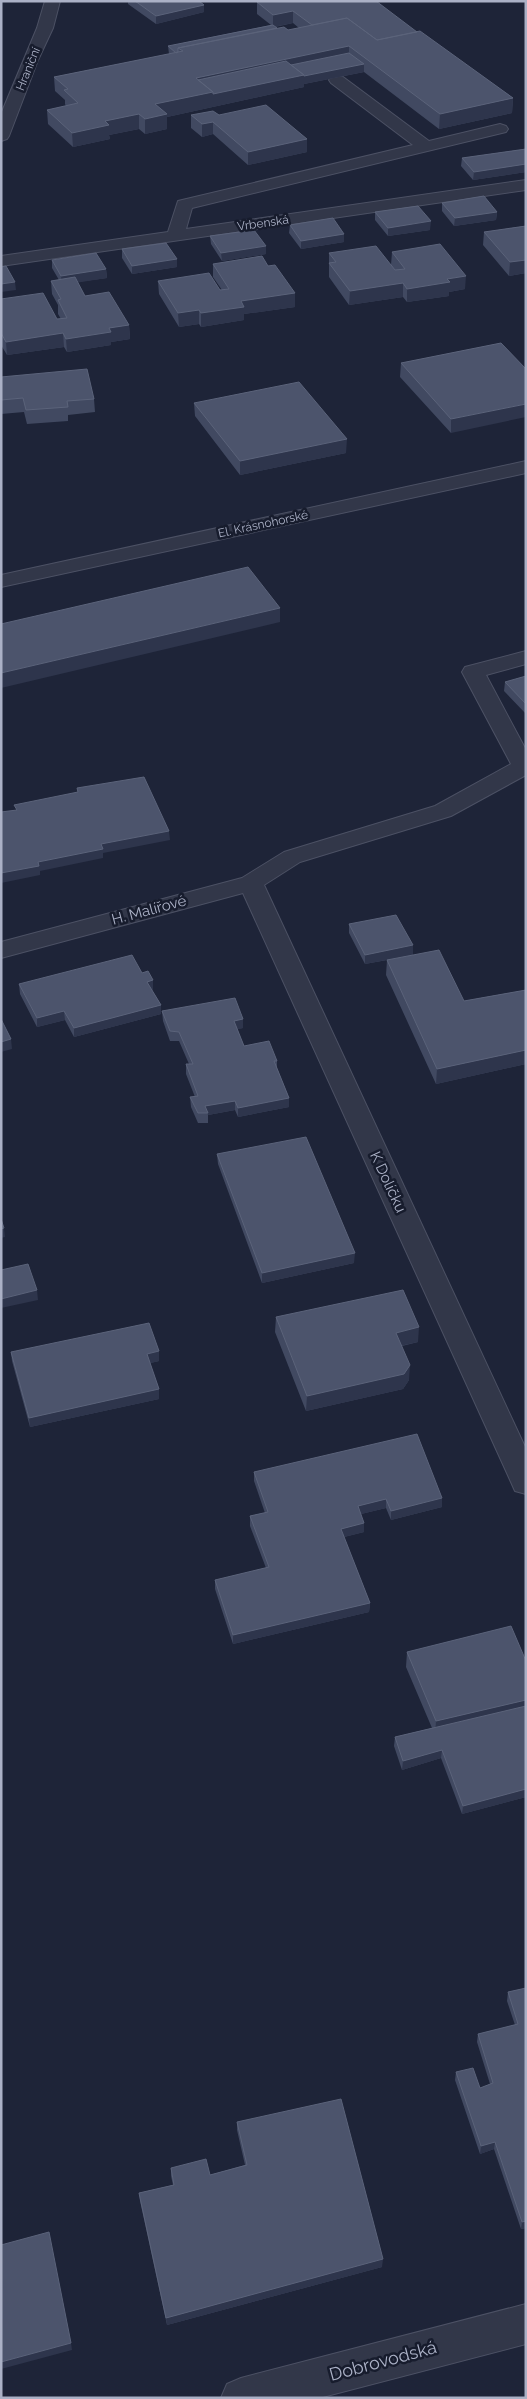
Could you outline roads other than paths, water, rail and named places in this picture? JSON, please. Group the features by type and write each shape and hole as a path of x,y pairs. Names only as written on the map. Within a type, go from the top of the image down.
{"street":[{"name":"Hraniční","path":"1,136 30,60 45,28 52,1"},
{"path":"337,80 426,147"},
{"path":"176,236 184,205 500,129"},
{"name":"Vrbenská","path":"1,261 526,185"},
{"name":"El. Krásnohorské","path":"1,581 526,467"},
{"path":"524,765 473,672 526,657"},
{"name":"H. Malířové","path":"1,950 251,883 292,858 443,811 524,765"},
{"name":"K Dolíčku","path":"251,883 526,1482"},
{"name":"Dobrovodská","path":"241,2398 526,2324"}]}
